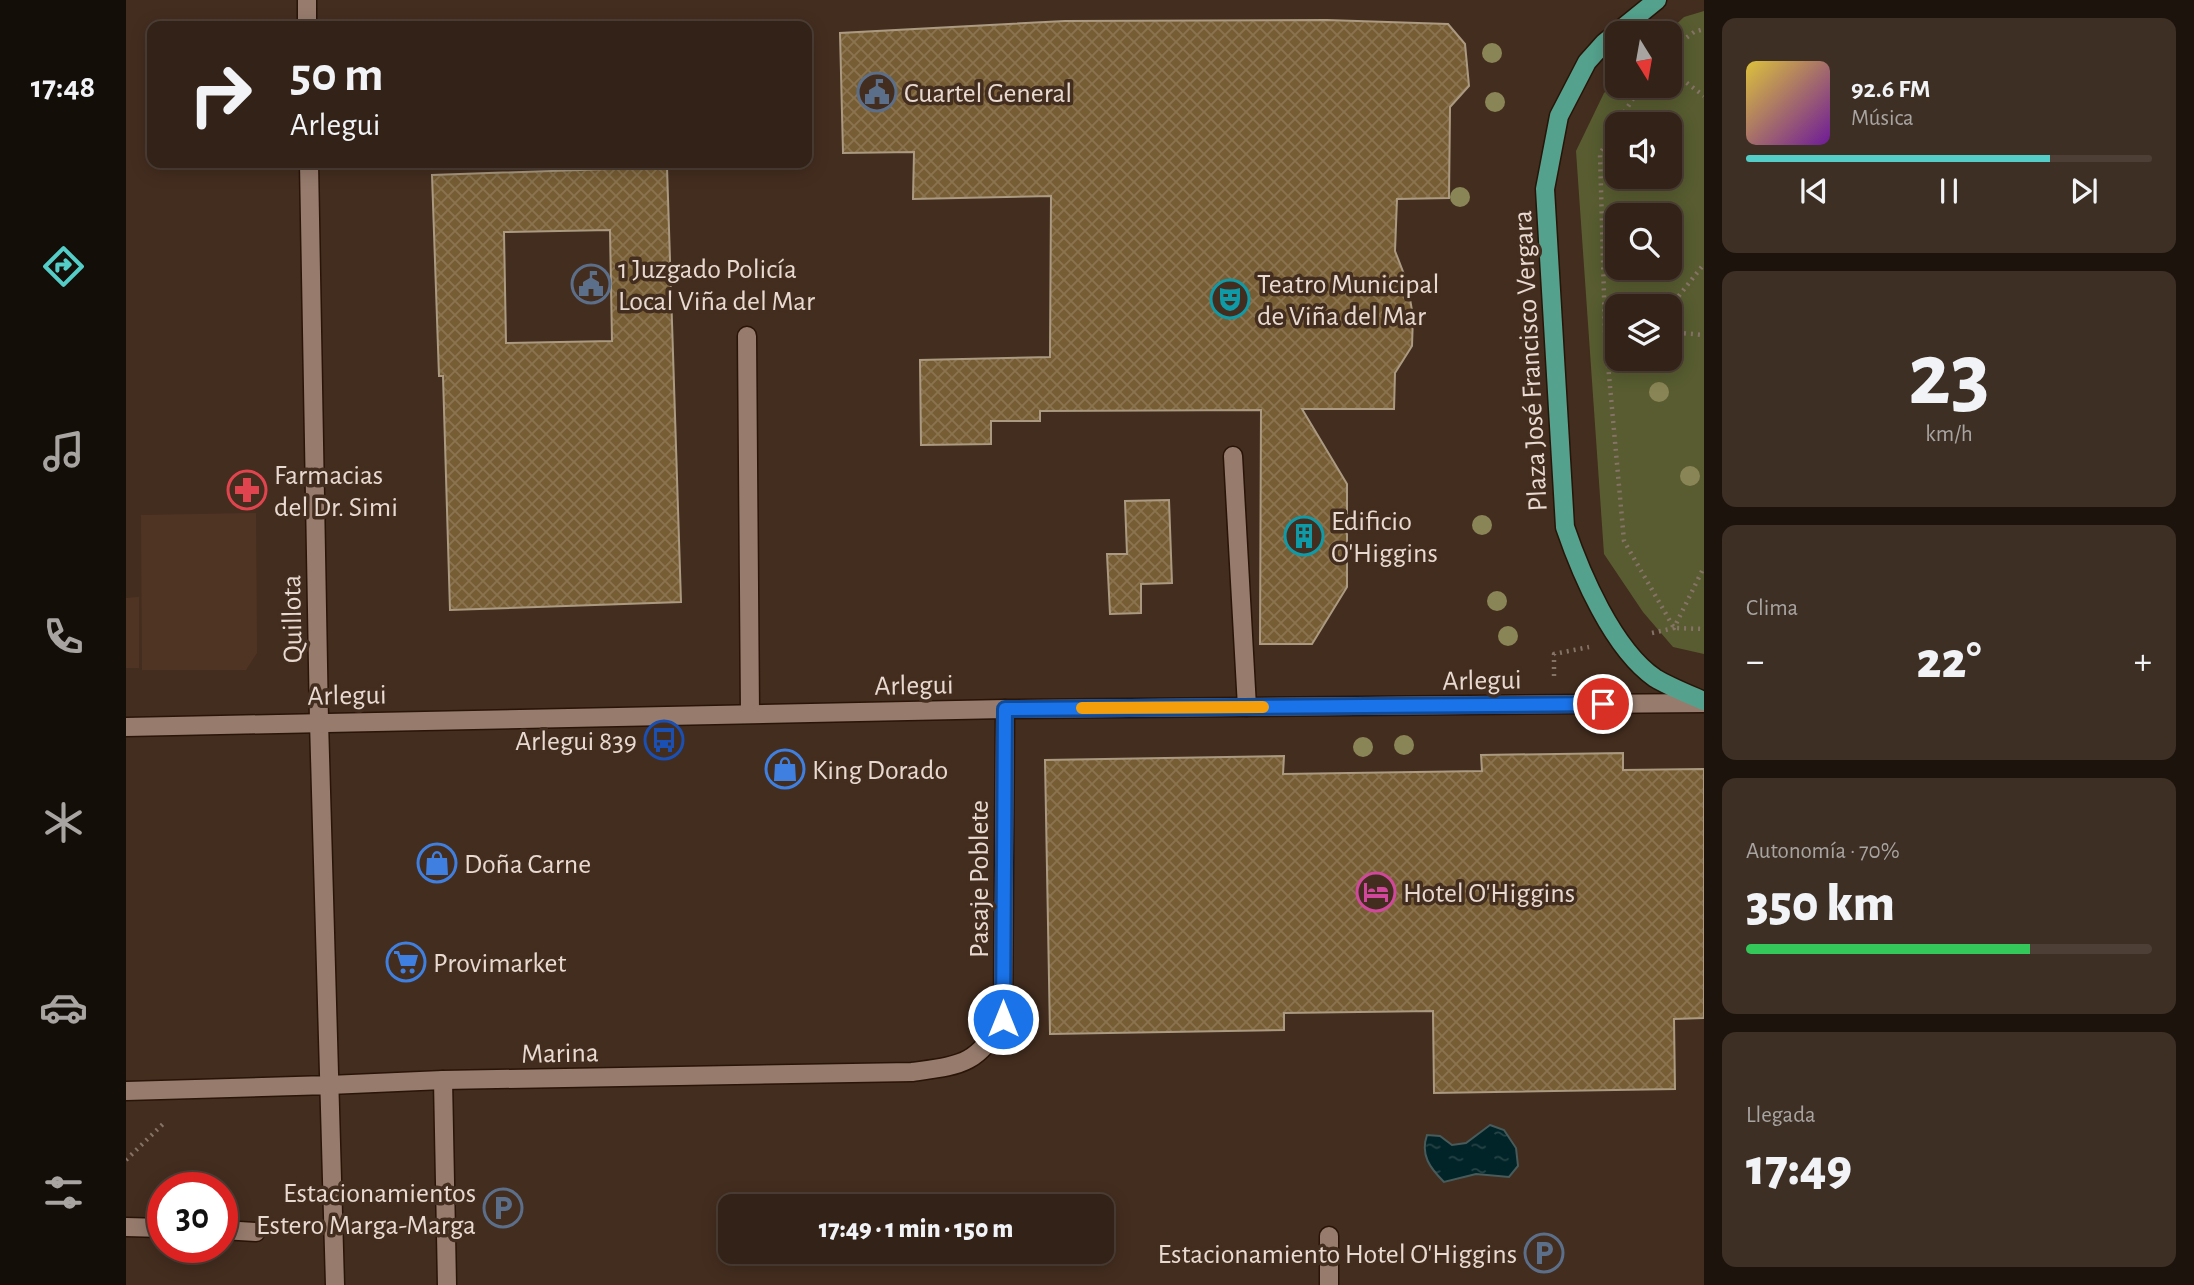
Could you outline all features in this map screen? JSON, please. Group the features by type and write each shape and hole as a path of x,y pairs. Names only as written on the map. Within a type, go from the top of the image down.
{"main road":[{"name":"Plaza José Francisco Vergara","path":"1657,0 1604,43 1587,62 1559,116 1545,189 1565,527 1582,576 1620,641 1654,677 1704,702"}],"street":[{"path":"307,0 307,21"},
{"name":"Quillota","path":"309,168 319,721 335,1285"},
{"path":"747,336 750,713"},
{"path":"1233,456 1247,707"},
{"name":"Arlegui","path":"126,727 750,713 1704,702"},
{"name":"Pasaje Poblete","path":"988,1045 1003,1019 1005,709"},
{"name":"Marina","path":"126,1091 443,1080 912,1072 960,1066 988,1045"},
{"path":"443,1080 447,1285"},
{"path":"126,1227 147,1228"},
{"path":"238,1230 256,1231"},
{"path":"1329,1236 1329,1285"}],"path":[{"path":"1682,41 1694,32 1704,29"},
{"path":"1682,80 1704,96"},
{"path":"1605,145 1600,154 1605,331"},
{"path":"1680,294 1704,264"},
{"path":"1682,333 1704,335"},
{"path":"1609,371 1624,541 1674,628 1704,629"},
{"path":"126,1160 199,1089"}],"shaded area":[{"path":"256,513 257,653 246,670 142,670 141,515"},
{"path":"139,597 139,668 126,668 126,598"}],"green space":[{"path":"1704,11 1704,654 1673,647 1643,612 1604,554 1576,151 1605,92 1605,98 1682,98 1682,21 1680,21"}],"water":[{"path":"1490,1125 1504,1130 1516,1148 1518,1166 1509,1177 1476,1174 1444,1182 1428,1161 1425,1149 1427,1135 1440,1136 1452,1145 1466,1143"}],"building":[{"path":"1327,20 1448,24 1465,44 1469,86 1450,107 1449,198 1397,199 1395,251 1407,282 1413,316 1412,346 1395,373 1394,409 1302,409 1347,484 1347,587 1312,644 1260,644 1261,410 1040,411 1040,421 991,421 991,444 921,445 920,360 1050,357 1051,196 913,199 914,152 843,153 840,33 1065,21"},
{"path":"667,168 681,602 450,610 443,376 439,376 432,175","holes":["610,230 612,341 506,343 504,232"]},
{"path":"1169,500 1172,583 1141,584 1141,613 1110,614 1107,554 1127,554 1125,501"},
{"name":"Hotel O'Higgins","path":"1623,753 1623,770 1704,769 1704,1018 1674,1019 1675,1089 1434,1093 1433,1011 1284,1013 1284,1030 1050,1034 1045,760 1284,756 1283,774 1482,771 1481,755"}],"slow traffic":[{"path":"1082,708 1263,707"}],"place":[{"name":"Cuartel General","path":"877,92"},
{"name":"1 Juzgado Policía Local Viña del Mar","path":"591,284"},
{"name":"Teatro Municipal de Viña del Mar","path":"1230,299"},
{"name":"Farmacias del Dr. Simi","path":"247,490"},
{"name":"Edificio O'Higgins","path":"1304,536"},
{"name":"Arlegui 839","path":"664,740"},
{"name":"King Dorado","path":"785,769"},
{"name":"Doña Carne","path":"437,863"},
{"name":"Hotel O'Higgins","path":"1376,892"},
{"name":"Provimarket","path":"406,962"},
{"name":"Estacionamientos Estero Marga-Marga","path":"503,1208"},
{"name":"Estacionamiento Hotel O'Higgins","path":"1544,1253"}],"route":[{"path":"1003,1019 1005,709 1603,704"}]}
